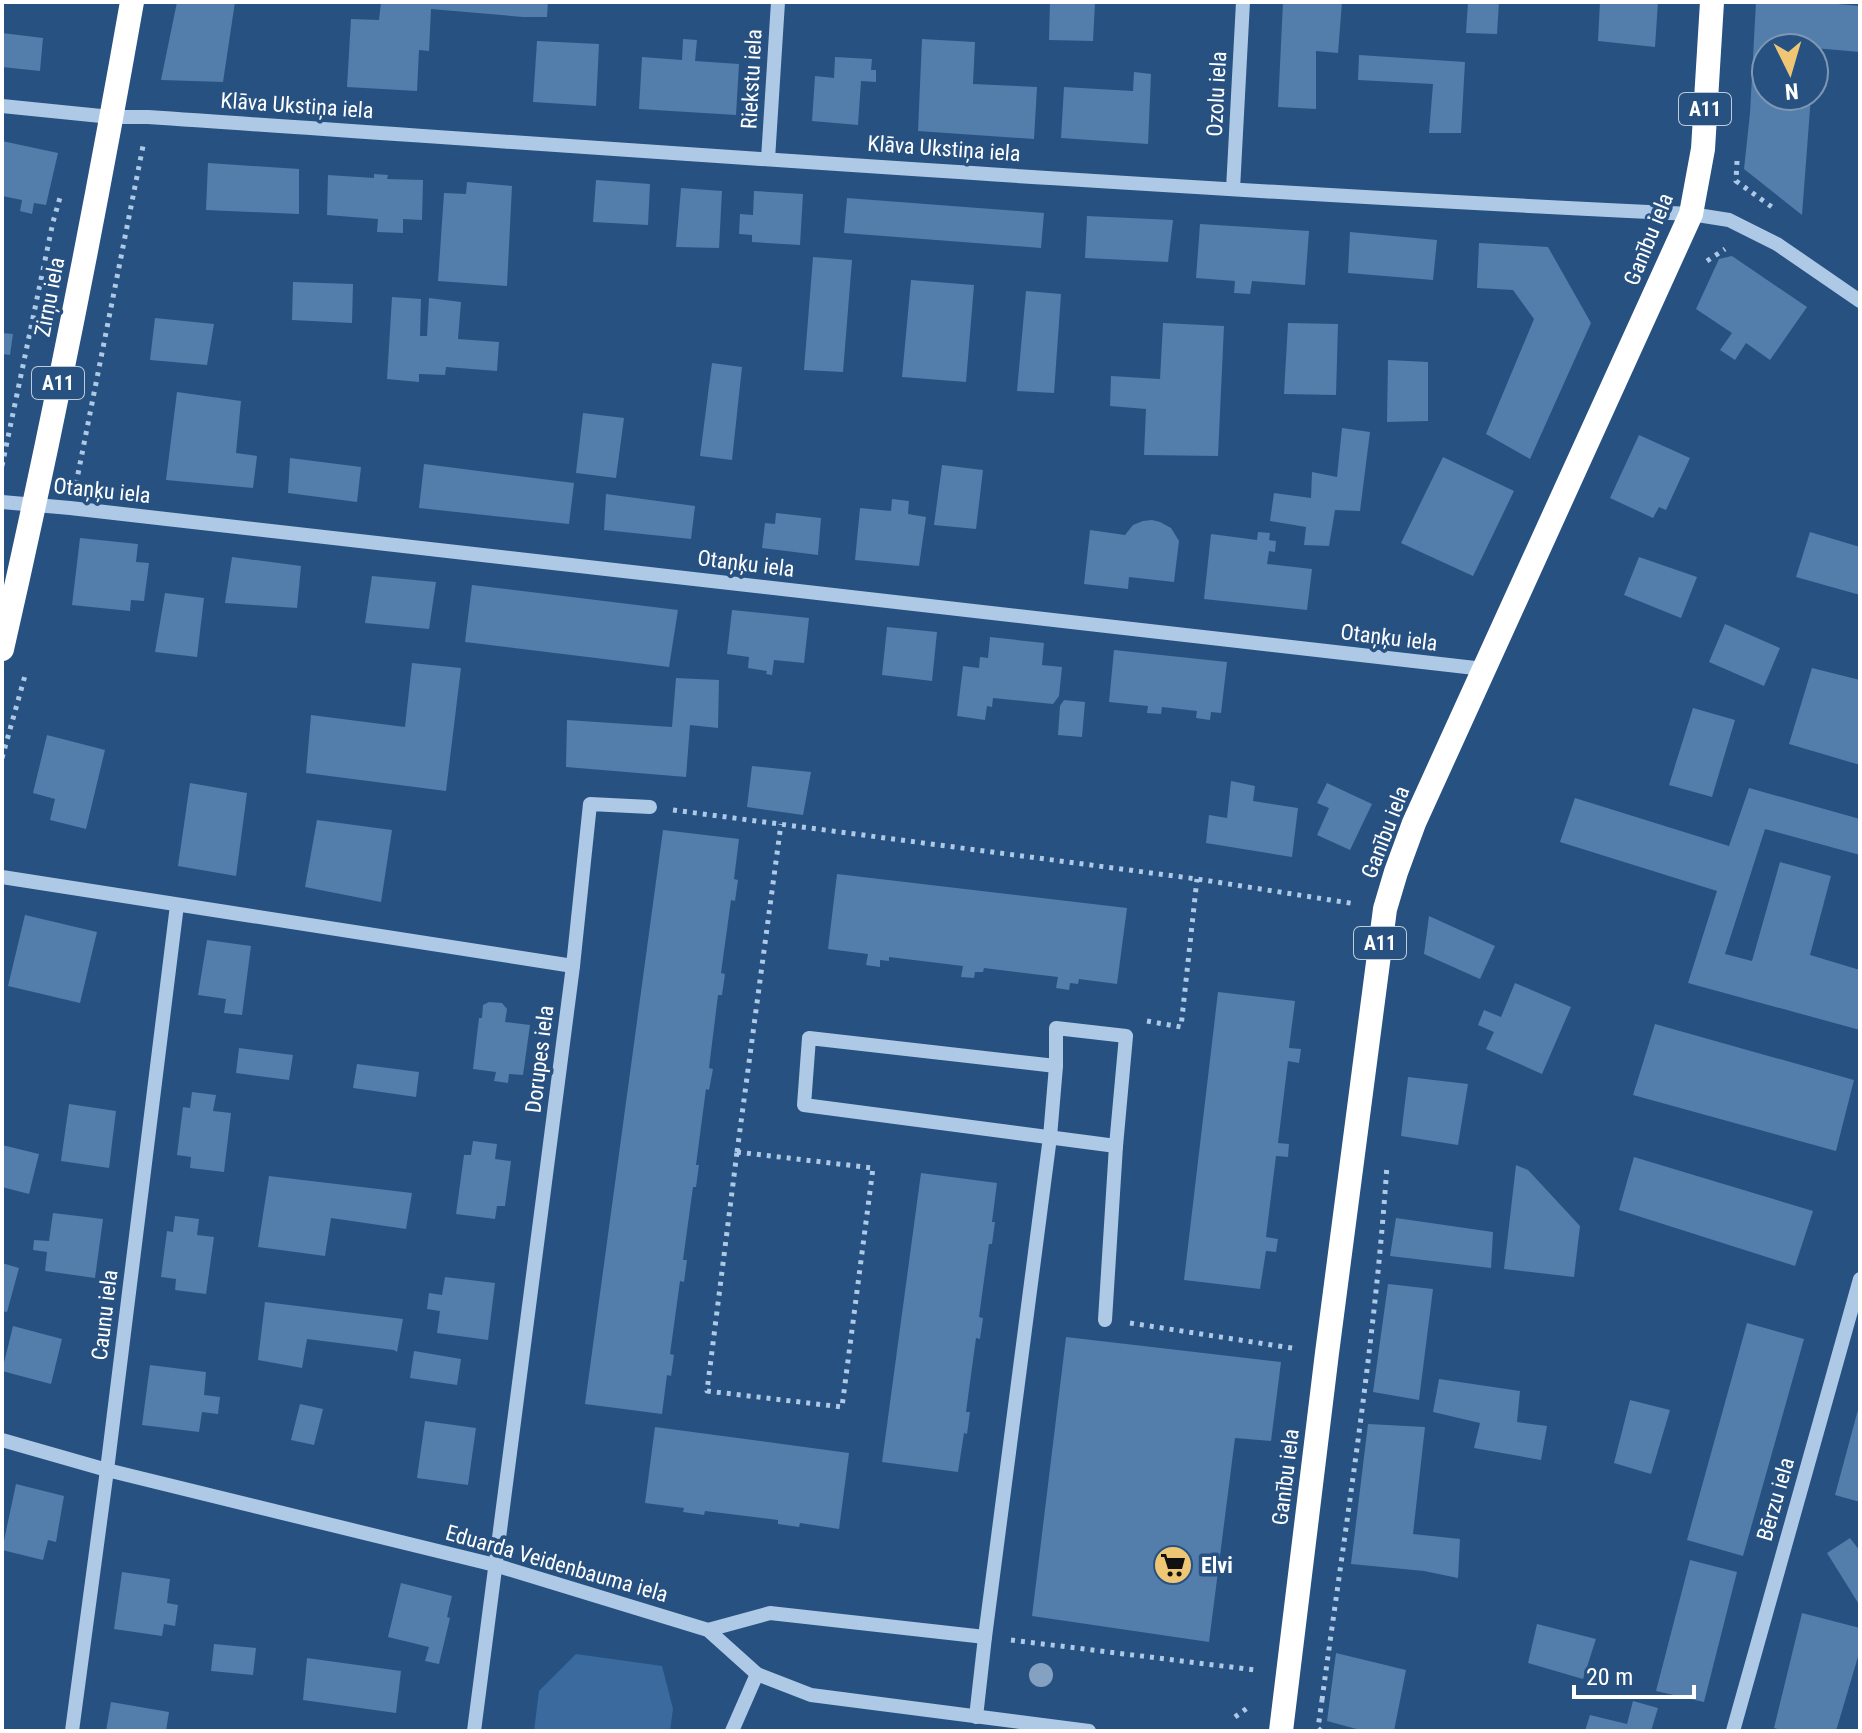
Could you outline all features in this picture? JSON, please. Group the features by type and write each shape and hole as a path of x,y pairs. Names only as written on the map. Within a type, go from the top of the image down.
{"highway":[{"name":"Zirņu iela","path":"2,649 35,505 132,2"},
{"name":"Ganību iela","path":"1281,1731 1385,909 1414,823 1691,214 1703,149 1712,2"}],"street":[{"name":"Riekstu iela","path":"768,159 778,2"},
{"name":"Ozolu iela","path":"1233,189 1243,2"},
{"name":"Klāva Ukstiņa iela","path":"2,106 111,117 1233,189 1691,214 1735,223 1777,244 1860,301"},
{"name":"Otaņķu iela","path":"2,502 1484,669"},
{"name":"Dorupes iela","path":"474,1731 573,966 590,804 650,807"},
{"path":"2,877 573,966"},
{"name":"Caunu iela","path":"72,1731 177,905"},
{"path":"976,1717 1050,1137 1056,1028 1126,1036 1105,1320"},
{"path":"1056,1066 809,1038 804,1105 1116,1146"},
{"name":"Bērzu iela","path":"1733,1731 1860,1279"},
{"name":"Eduarda Veidenbauma iela","path":"2,1440 107,1470 495,1565 708,1630 757,1674 811,1695 1089,1731"},
{"path":"708,1630 770,1613 985,1637"},
{"path":"732,1731 757,1674"}],"path":[{"path":"1699,267 1726,248"},
{"path":"650,807 1197,879 1385,909"},
{"path":"737,1152 873,1168 842,1407 707,1391 737,1152 781,824"},
{"path":"1126,1036 1128,1018 1181,1027 1197,879"},
{"path":"1322,1700 1361,1411 1383,1226 1388,1155"},
{"path":"1105,1320 1327,1353"},
{"path":"985,1637 1256,1670"},
{"path":"1235,1717 1253,1702"}],"shaded area":[{"path":"576,1654 662,1666 673,1709 670,1731 534,1731 539,1691"}],"building":[{"path":"177,2 235,2 223,82 161,80"},
{"path":"381,2 548,2 547,17 431,9 429,51 419,50 417,91 347,87 351,19 379,20"},
{"path":"1050,2 1095,2 1093,41 1049,40"},
{"path":"1283,2 1342,2 1338,53 1316,51 1316,109 1278,107"},
{"path":"1468,2 1499,2 1497,34 1466,33"},
{"path":"1600,2 1658,2 1655,47 1598,41"},
{"path":"1756,2 1860,6 1860,52 1830,49 1830,32 1754,32"},
{"path":"2,33 43,38 40,71 2,67"},
{"path":"683,39 697,40 695,61 739,64 736,115 639,109 642,57 682,60"},
{"path":"922,39 975,42 973,84 1037,87 1034,139 918,131"},
{"path":"537,41 599,44 596,106 533,102"},
{"path":"1359,55 1465,62 1461,133 1429,133 1433,84 1358,80"},
{"path":"835,57 872,59 871,70 876,70 876,82 861,81 858,125 812,121 815,76 834,78"},
{"path":"1134,72 1151,74 1148,144 1061,138 1064,87 1133,91"},
{"path":"1810,112 1802,215 1744,169 1750,113"},
{"path":"2,141 58,153 46,205 34,203 32,214 20,211 22,200 2,196"},
{"path":"208,163 299,169 299,214 206,210"},
{"path":"374,174 388,175 387,179 423,180 422,220 403,219 403,233 377,232 378,219 327,215 328,175 374,178"},
{"path":"596,180 650,184 648,225 593,222"},
{"path":"467,182 512,186 507,286 438,281 444,193 466,194"},
{"path":"681,188 722,191 719,248 676,247"},
{"path":"754,191 803,194 800,245 752,242 752,235 739,234 740,214 753,215"},
{"path":"847,198 1044,213 1041,248 844,233"},
{"path":"1087,216 1173,220 1168,262 1085,258"},
{"path":"1200,224 1309,231 1305,285 1252,281 1250,294 1234,293 1235,281 1196,278"},
{"path":"1350,232 1437,240 1433,280 1348,273"},
{"path":"1479,243 1548,247 1591,323 1530,459 1486,434 1534,319 1513,290 1477,288"},
{"path":"1732,256 1807,307 1770,360 1746,343 1735,360 1720,350 1732,333 1696,309 1719,259"},
{"path":"813,257 852,260 843,372 804,370"},
{"path":"911,280 974,285 966,382 902,377"},
{"path":"293,282 353,284 352,323 292,320"},
{"path":"1026,291 1061,294 1054,393 1017,391"},
{"path":"392,297 421,299 420,336 427,336 429,298 461,302 458,339 499,342 497,371 446,367 445,375 419,374 419,382 387,379"},
{"path":"155,318 214,324 207,365 150,360"},
{"path":"1163,323 1224,326 1218,456 1144,455 1146,409 1110,406 1111,376 1160,379"},
{"path":"1288,323 1338,324 1336,395 1284,394"},
{"path":"2,333 13,334 10,355 2,354"},
{"path":"1388,360 1428,362 1428,421 1387,422"},
{"path":"712,363 742,367 732,460 700,456"},
{"path":"177,392 241,401 236,453 257,456 253,488 166,480"},
{"path":"583,413 624,418 616,478 576,473"},
{"path":"1342,428 1370,432 1360,511 1335,510 1329,546 1304,545 1306,527 1270,521 1274,493 1311,498 1312,472 1337,477"},
{"path":"1639,435 1690,458 1666,510 1659,507 1653,518 1610,498"},
{"path":"1443,457 1514,491 1473,576 1401,543"},
{"path":"290,458 361,467 357,502 288,493"},
{"path":"424,464 574,483 569,524 419,508"},
{"path":"942,465 983,470 976,529 934,525"},
{"path":"606,494 695,506 691,539 604,530"},
{"path":"892,499 909,501 908,514 926,517 919,566 855,560 860,508 891,511"},
{"path":"776,513 821,518 818,555 762,548 765,523 775,524"},
{"path":"1152,520 1171,528 1179,541 1174,582 1129,577 1128,589 1084,584 1090,530 1125,535 1133,525"},
{"path":"1258,532 1270,533 1269,540 1276,541 1275,552 1269,551 1267,564 1312,569 1307,610 1204,599 1211,534 1257,540"},
{"path":"1810,532 1860,547 1860,595 1796,577"},
{"path":"80,538 138,544 136,562 149,563 144,601 131,600 130,611 72,605"},
{"path":"232,557 301,566 297,608 225,603"},
{"path":"1639,557 1697,577 1681,618 1624,595"},
{"path":"372,576 436,582 429,629 365,623"},
{"path":"472,585 678,610 669,667 465,642"},
{"path":"165,593 204,598 197,657 155,652"},
{"path":"732,610 809,618 804,663 774,660 772,675 766,674 767,671 748,668 749,657 727,654"},
{"path":"1725,624 1780,648 1764,686 1709,662"},
{"path":"887,627 937,632 932,681 882,675"},
{"path":"990,637 1044,643 1042,665 1062,667 1059,696 1053,704 993,698 992,707 987,706 985,720 957,716 963,666 979,668 980,657 988,658"},
{"path":"1114,650 1227,662 1221,713 1211,712 1210,720 1196,718 1197,711 1162,707 1161,714 1147,713 1148,706 1109,702"},
{"path":"412,663 461,668 446,791 306,773 311,715 405,727"},
{"path":"1812,668 1860,680 1860,765 1789,744"},
{"path":"676,678 719,680 718,728 690,725 686,777 566,767 567,720 672,727"},
{"path":"1064,700 1085,702 1082,737 1058,735 1060,706"},
{"path":"1693,708 1735,720 1712,797 1669,785"},
{"path":"47,735 105,750 86,829 50,820 55,799 33,793"},
{"path":"752,766 811,772 803,815 747,807"},
{"path":"1231,781 1255,786 1253,801 1298,808 1292,857 1206,843 1209,815 1227,818"},
{"path":"190,783 247,793 236,876 178,866"},
{"path":"1327,783 1372,804 1350,850 1317,835 1329,808 1317,803"},
{"path":"1749,788 1860,819 1860,855 1765,829 1725,954 1752,961 1780,862 1831,876 1810,955 1860,970 1860,1030 1688,983 1717,891 1560,842 1575,798 1729,846"},
{"path":"317,820 392,830 381,902 305,887"},
{"path":"663,830 739,839 734,879 738,880 735,901 731,900 721,973 725,974 722,995 718,995 709,1068 713,1069 709,1090 706,1089 696,1165 699,1165 683,1260 687,1260 684,1282 680,1281 670,1354 674,1355 671,1376 667,1375 662,1414 585,1404"},
{"path":"837,874 1127,908 1117,984 1079,979 1078,984 1070,983 1069,990 1056,988 1058,977 984,968 983,972 975,972 974,978 961,977 963,966 889,957 889,961 880,960 880,967 866,965 868,954 828,949"},
{"path":"25,915 97,932 80,1003 8,986"},
{"path":"1429,916 1495,946 1480,979 1424,954"},
{"path":"207,940 251,946 242,1015 224,1013 226,999 198,995"},
{"path":"1515,983 1571,1007 1542,1074 1486,1049 1494,1032 1478,1025 1484,1010 1501,1017"},
{"path":"1218,992 1295,1001 1289,1048 1301,1049 1299,1063 1288,1061 1278,1143 1289,1144 1288,1157 1276,1156 1266,1237 1278,1239 1276,1252 1266,1251 1260,1289 1184,1280"},
{"path":"502,1003 507,1009 505,1022 530,1025 523,1075 509,1074 508,1083 494,1081 496,1072 473,1069 479,1018 482,1018 483,1005"},
{"path":"1655,1024 1854,1080 1836,1151 1633,1095"},
{"path":"239,1048 293,1055 289,1080 236,1073"},
{"path":"357,1064 419,1072 416,1097 353,1088"},
{"path":"1408,1077 1468,1084 1458,1145 1401,1136"},
{"path":"192,1092 216,1095 213,1111 231,1113 224,1172 190,1168 191,1157 177,1155 183,1107 190,1108"},
{"path":"69,1104 116,1111 109,1168 61,1161"},
{"path":"473,1141 497,1144 495,1159 511,1161 505,1206 497,1206 495,1219 456,1214 464,1155 471,1155"},
{"path":"2,1145 39,1154 29,1194 2,1187"},
{"path":"1634,1157 1813,1211 1795,1266 1619,1210"},
{"path":"1516,1165 1528,1170 1580,1226 1574,1277 1504,1269"},
{"path":"921,1173 997,1183 992,1222 995,1222 979,1317 983,1318 980,1339 976,1338 966,1412 970,1412 958,1472 882,1462"},
{"path":"269,1176 412,1193 406,1229 331,1218 325,1256 258,1247"},
{"path":"53,1213 103,1219 95,1278 45,1271 47,1252 33,1250 34,1240 49,1241"},
{"path":"175,1216 199,1219 197,1235 214,1237 206,1294 175,1290 176,1279 161,1277 167,1231 173,1232"},
{"path":"1396,1218 1493,1232 1491,1268 1390,1256"},
{"path":"2,1263 19,1268 7,1312 2,1311"},
{"path":"445,1277 495,1283 488,1340 437,1333 440,1311 427,1309 429,1293 442,1295"},
{"path":"1388,1284 1433,1289 1419,1400 1373,1392"},
{"path":"265,1302 403,1319 397,1352 307,1339 302,1368 258,1360"},
{"path":"1747,1323 1804,1339 1743,1556 1687,1540"},
{"path":"13,1326 62,1339 51,1384 2,1371"},
{"path":"1066,1337 1281,1362 1271,1441 1235,1438 1209,1642 1032,1616"},
{"path":"414,1351 461,1359 457,1385 410,1378"},
{"path":"150,1365 206,1372 204,1395 220,1397 218,1414 202,1412 199,1432 142,1425"},
{"path":"1439,1379 1520,1391 1517,1422 1547,1426 1541,1460 1474,1448 1480,1423 1433,1412"},
{"path":"1630,1400 1670,1410 1651,1474 1614,1463"},
{"path":"300,1404 323,1409 314,1445 291,1440"},
{"path":"1860,1406 1860,1502 1835,1495"},
{"path":"425,1421 476,1428 468,1485 417,1478"},
{"path":"1368,1424 1425,1427 1413,1534 1460,1539 1458,1578 1424,1571 1351,1564"},
{"path":"655,1427 849,1453 839,1529 800,1523 799,1527 778,1524 778,1520 705,1511 704,1515 683,1512 684,1508 645,1503"},
{"path":"16,1484 64,1496 56,1542 48,1540 43,1560 2,1550"},
{"path":"1850,1538 1860,1551 1860,1606 1827,1553"},
{"path":"1690,1560 1737,1572 1704,1702 1656,1691"},
{"path":"122,1572 170,1579 167,1603 178,1605 175,1626 164,1624 162,1636 114,1629"},
{"path":"401,1583 452,1596 439,1664 425,1661 429,1647 388,1637"},
{"path":"1802,1613 1860,1628 1860,1650 1836,1731 1785,1731 1774,1728"},
{"path":"1537,1624 1596,1639 1583,1679 1528,1663"},
{"path":"214,1644 256,1648 253,1675 211,1671"},
{"path":"1336,1653 1406,1670 1394,1731 1364,1731 1327,1721"},
{"path":"307,1658 401,1671 396,1713 303,1700"},
{"path":"1633,1701 1658,1708 1651,1731 1585,1731 1590,1715 1627,1724"},
{"path":"111,1702 169,1712 166,1731 106,1731"}],"place":[{"name":"Elvi","path":"1173,1565"}]}
